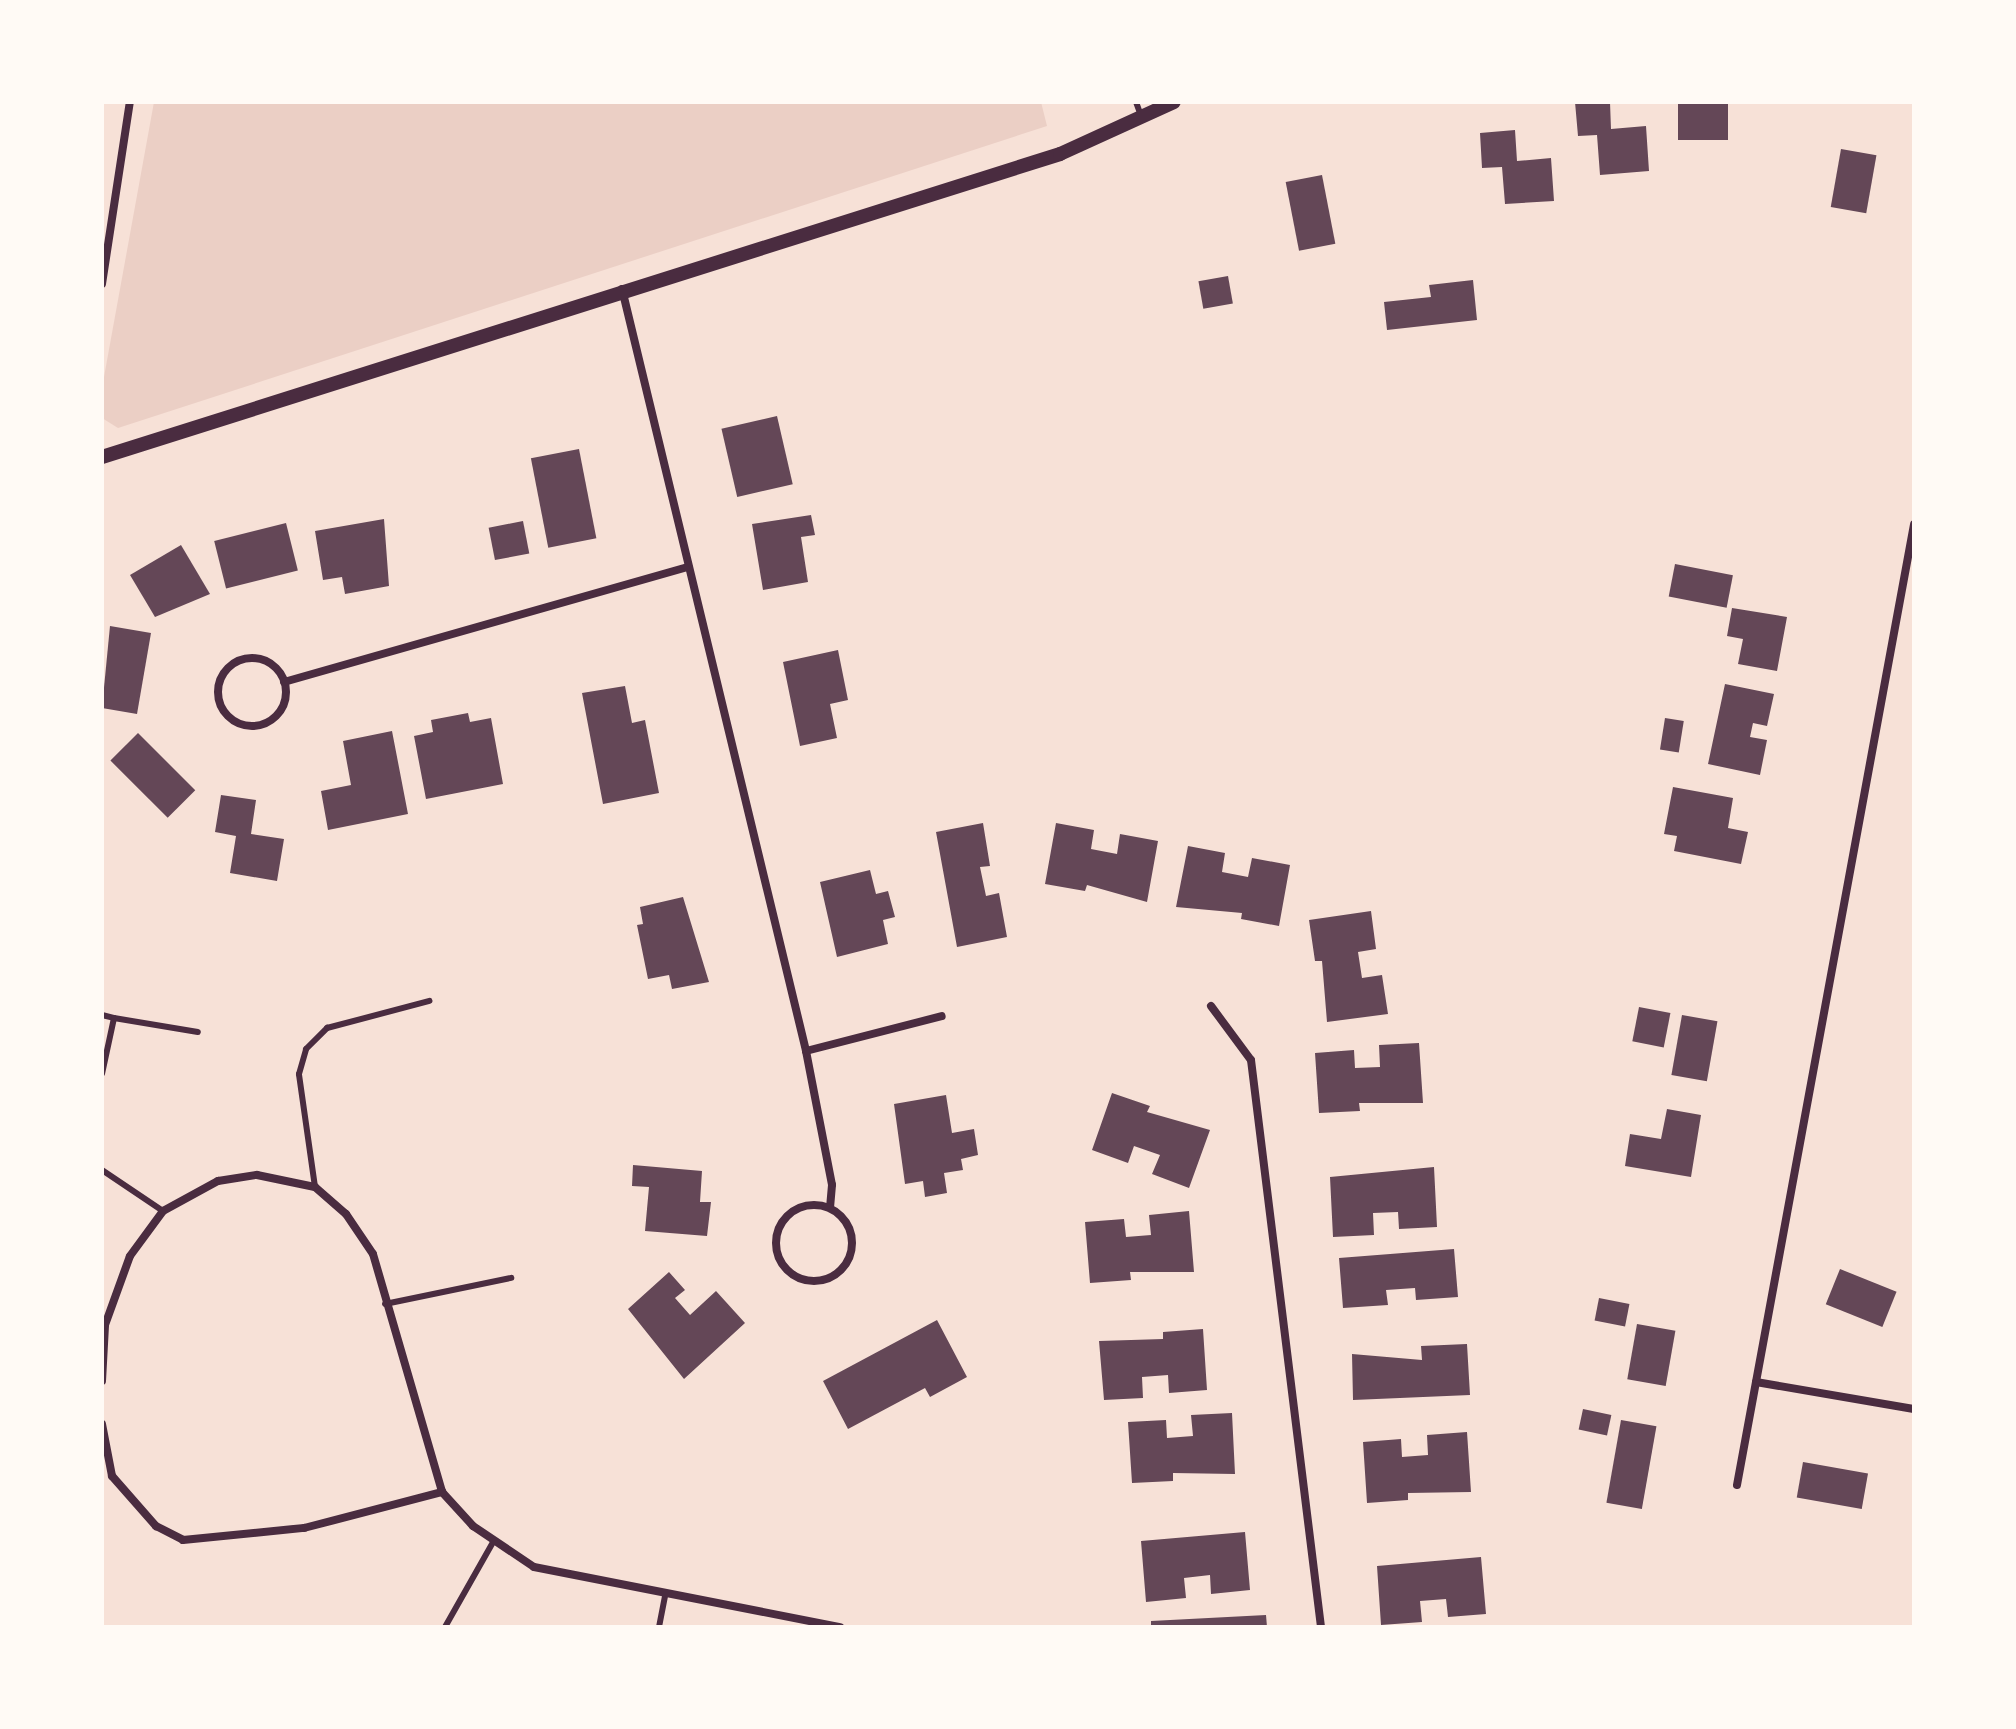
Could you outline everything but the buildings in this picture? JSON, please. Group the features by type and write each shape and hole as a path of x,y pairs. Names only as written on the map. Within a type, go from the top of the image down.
{"street":[{"path":"102,284 130,102"},
{"path":"102,457 622,289 1060,154 1138,108 1174,102"},
{"path":"622,289 685,568 806,1051 832,1185 830,1207 851,1231 848,1261 837,1274 807,1280 781,1262 778,1231 798,1208 830,1207"},
{"path":"1737,1485 1914,524"},
{"path":"284,682 685,568"},
{"path":"264,660 284,682 284,704 266,723 240,725 221,707 219,680 237,661 264,660"},
{"path":"1211,1006 1251,1060 1321,1627"},
{"path":"806,1051 942,1016"},
{"path":"102,1381 110,1311 130,1256 163,1211 218,1181 257,1175 315,1187 346,1214 373,1254 442,1492 493,1542 534,1567 665,1596 840,1627"},
{"path":"1756,1382 1914,1409"},
{"path":"102,1424 112,1476 156,1526 183,1540 304,1528 442,1492"}],"lane":[{"path":"315,1187 299,1074 306,1049 327,1028 429,1001"},
{"path":"102,1015 198,1032"},
{"path":"102,1074 114,1018"},
{"path":"102,1170 163,1211"},
{"path":"385,1304 511,1278"},
{"path":"445,1627 493,1542"},
{"path":"659,1627 665,1596"}],"shaded area":[{"path":"154,102 1041,102 1047,126 118,428 102,418 102,388"}]}
